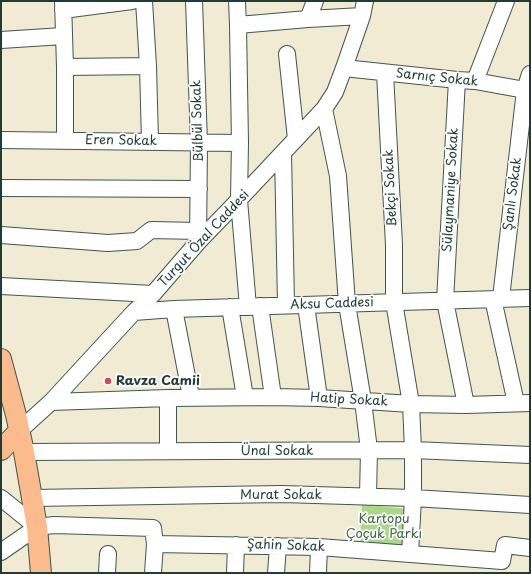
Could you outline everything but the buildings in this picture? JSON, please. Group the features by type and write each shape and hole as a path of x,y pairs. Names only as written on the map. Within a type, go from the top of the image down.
{"main road":[{"path":"1,360 12,419 24,452 37,527 41,573"},
{"name":"Turgut Özal Caddesi","path":"1,450 12,419"}],"street":[{"path":"65,140 63,6 132,1"},
{"path":"144,1 148,66 150,142"},
{"name":"Bülbül Sokak","path":"194,1 199,143 198,236"},
{"path":"237,1 240,144 239,200 254,307 273,397"},
{"path":"308,19 315,1"},
{"path":"475,81 506,1"},
{"path":"238,25 308,19 364,8"},
{"name":"Turgut Özal Caddesi","path":"12,419 52,402 134,312 153,294 198,236 239,200 324,109 335,92 364,8"},
{"path":"1,40 64,36"},
{"path":"287,54 296,139"},
{"path":"65,67 148,66"},
{"name":"Sarnıç Sokak","path":"344,68 475,81 528,90"},
{"name":"Bekçi Sokak","path":"385,73 394,245 394,302 411,404 413,498 410,554"},
{"name":"Şanlı Sokak","path":"523,403 497,299 530,74"},
{"name":"Sülaymaniye Sokak","path":"457,80 445,300 466,405"},
{"path":"324,109 338,176 347,304 364,401 369,450 368,497"},
{"name":"Eren Sokak","path":"1,140 240,144"},
{"path":"283,153 286,305"},
{"path":"1,188 199,189"},
{"path":"1,235 108,243 137,240 151,230 198,236"},
{"path":"1,286 153,294"},
{"name":"Aksu Caddesi","path":"134,312 286,305 530,298"},
{"path":"306,305 319,398"},
{"path":"230,307 245,397"},
{"path":"174,309 191,397"},
{"name":"Hatip Sokak","path":"52,402 191,397 273,397 319,398 411,404 466,405 523,403"},
{"path":"168,398 168,451"},
{"name":"Ünal Sokak","path":"24,452 413,450 530,455"},
{"name":"Murat Sokak","path":"32,498 282,494 413,498 530,505"},
{"path":"1,498 37,527"},
{"path":"1,552 37,527 54,525 153,528 155,544 153,573"},
{"name":"Şahin Sokak","path":"155,544 319,547 502,561 505,545 530,548"},
{"path":"235,573 236,545"},
{"path":"276,573 278,546"},
{"path":"319,547 318,573 322,573"},
{"path":"107,573 108,554"}],"green space":[{"name":"Kartopu Çoçuk Parkı","path":"362,504 407,509 405,549 360,546"}],"place":[{"name":"Ravza Camii","path":"108,381"}]}
